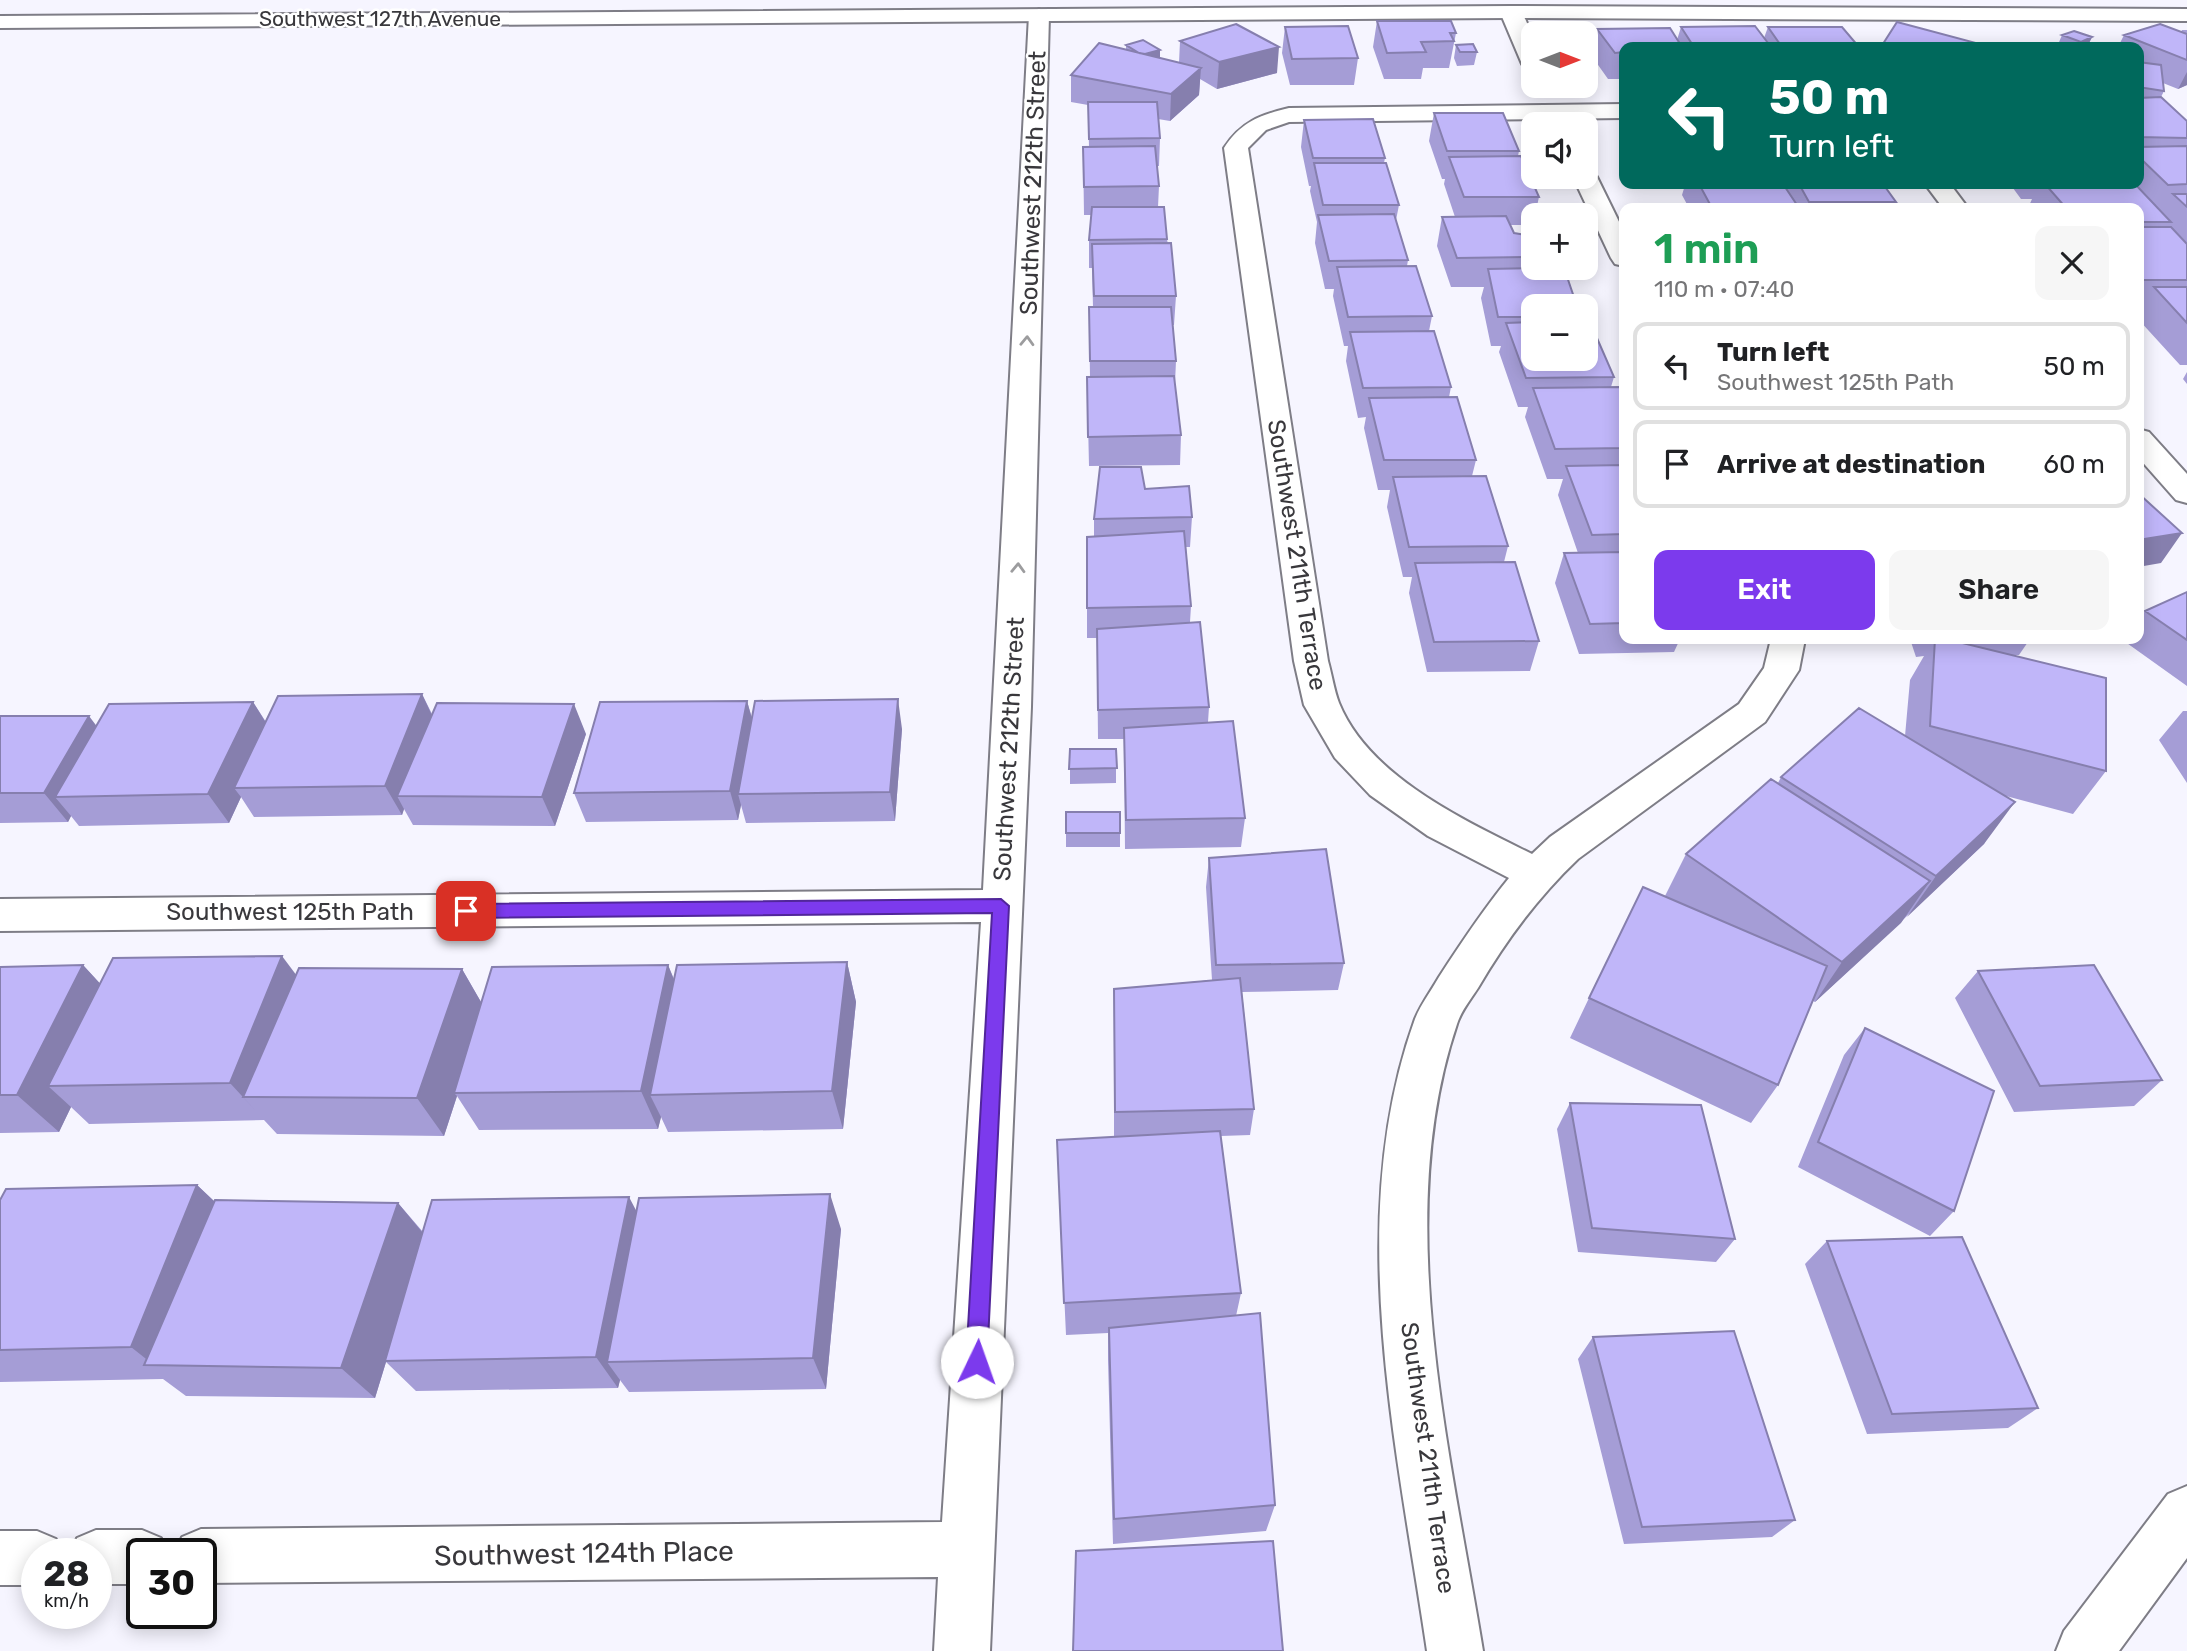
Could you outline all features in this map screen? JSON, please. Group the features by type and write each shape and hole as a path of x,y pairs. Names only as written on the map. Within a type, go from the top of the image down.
{"street":[{"name":"Southwest 127th Avenue","path":"0,22 1040,9 2187,15"},
{"name":"Southwest 212th Street","path":"962,1651 1013,707 1040,9"},
{"path":"1510,12 1521,37"},
{"path":"1598,114 1619,112"},
{"name":"Southwest 211th Terrace","path":"1455,1651 1409,1353 1405,1166 1412,1116 1437,1018 1489,933 1535,874 1409,806 1383,785 1348,748 1322,705 1311,661 1236,158 1241,139 1260,123 1309,113 1521,117"},
{"path":"1591,189 1619,248"},
{"path":"1941,189 1952,203"},
{"path":"2144,445 2187,493"},
{"path":"1535,874 1564,848 1752,713 1781,670 1787,644"},
{"name":"Southwest 125th Path","path":"0,915 1001,906"},
{"path":"2084,1651 2187,1513"},
{"name":"Southwest 124th Place","path":"217,1556 967,1549"},
{"path":"0,1558 21,1558"}],"building":[{"path":"1377,21 1451,21 1456,33 1450,33 1454,41 1421,42 1426,52 1387,53"},
{"path":"1897,22 1972,42 1884,42"},
{"path":"1236,24 1279,47 1219,62 1180,41"},
{"path":"2160,24 2187,34 2187,60 2144,42 2124,35"},
{"path":"1348,26 1358,58 1292,59 1285,27"},
{"path":"1755,26 1767,42 1691,42 1681,27"},
{"path":"1768,27 1842,27 1855,42 1778,42"},
{"path":"1670,28 1679,42 1619,42 1619,53 1615,53 1598,29"},
{"path":"2074,31 2092,37 2081,42 2062,35"},
{"path":"1143,40 1160,50 1145,54 1126,45"},
{"path":"1099,43 1201,68 1171,94 1071,75"},
{"path":"1473,44 1477,52 1460,52 1456,45"},
{"path":"2144,63 2161,65 2164,91 2144,88"},
{"path":"2161,97 2187,121 2187,138 2144,137 2144,98"},
{"path":"1088,102 1157,102 1160,138 1089,139"},
{"path":"1434,113 1503,113 1519,151 1447,151"},
{"path":"1373,119 1385,158 1313,158 1304,120"},
{"path":"1155,146 1159,186 1084,187 1083,147"},
{"path":"2187,146 2187,184 2168,185 2144,162 2144,147"},
{"path":"1521,156 1521,189 1535,189 1539,197 1464,197 1449,157"},
{"path":"1314,163 1386,163 1399,205 1323,205"},
{"path":"1702,189 1786,189 1796,203 1709,203"},
{"path":"1802,189 1887,189 1896,202 1809,202"},
{"path":"2049,189 2140,189 2171,222 2144,222 2144,203 2062,203"},
{"path":"2173,194 2187,194 2187,207"},
{"path":"1092,207 1164,207 1167,239 1089,240"},
{"path":"1394,214 1408,260 1329,261 1318,215"},
{"path":"1506,216 1514,233 1521,234 1521,257 1457,258 1442,217"},
{"path":"2144,227 2171,227 2187,244 2187,280 2144,280"},
{"path":"1171,243 1176,296 1094,296 1092,244"},
{"path":"1416,266 1432,316 1348,317 1337,267"},
{"path":"1488,269 1521,269 1521,280 1568,280 1573,294 1521,294 1521,317 1498,317"},
{"path":"2154,287 2187,287 2187,323"},
{"path":"1089,307 1171,307 1176,361 1090,361"},
{"path":"1521,322 1521,364 1506,323"},
{"path":"1434,331 1451,387 1363,388 1350,332"},
{"path":"1598,340 1614,377 1526,378 1523,371 1598,371"},
{"path":"1174,376 1181,435 1088,437 1087,377"},
{"path":"1619,387 1619,448 1555,449 1533,388"},
{"path":"1457,397 1476,460 1384,460 1369,398"},
{"path":"1619,465 1619,534 1592,535 1566,466"},
{"path":"1100,467 1141,467 1145,489 1189,486 1192,517 1094,519"},
{"path":"1486,476 1508,546 1409,547 1393,477"},
{"path":"2144,498 2182,533 2144,539"},
{"path":"1184,531 1191,606 1087,608 1087,537"},
{"path":"1619,552 1619,623 1590,624 1564,553"},
{"path":"1515,562 1539,641 1434,642 1415,563"},
{"path":"2187,592 2187,640 2145,611"},
{"path":"1200,622 1209,707 1098,710 1097,629"},
{"path":"1935,644 1967,644 2106,678 2106,771 1930,726"},
{"path":"422,694 385,786 234,788 278,696"},
{"path":"898,699 890,792 738,794 755,701"},
{"path":"747,701 730,791 574,793 600,702"},
{"path":"253,702 208,794 55,797 109,704"},
{"path":"437,703 574,704 542,797 397,796"},
{"path":"1859,708 2015,802 1936,876 1781,777"},
{"path":"0,716 89,716 44,793 0,793"},
{"path":"1233,721 1245,818 1126,820 1124,728"},
{"path":"1070,749 1116,749 1117,768 1069,769"},
{"path":"1771,779 1930,881 1842,962 1686,854"},
{"path":"1066,812 1120,812 1120,833 1066,833"},
{"path":"1326,849 1344,963 1216,965 1209,858"},
{"path":"1643,887 1827,966 1778,1085 1589,998"},
{"path":"282,956 230,1083 48,1086 113,958"},
{"path":"847,962 832,1091 650,1095 677,965"},
{"path":"83,965 17,1095 0,1095 0,967"},
{"path":"668,965 641,1091 454,1093 492,967"},
{"path":"2094,965 2162,1080 2040,1086 1978,971"},
{"path":"299,968 462,969 417,1098 243,1097"},
{"path":"1240,978 1254,1109 1115,1112 1114,989"},
{"path":"1865,1028 1994,1091 1954,1211 1818,1142"},
{"path":"1570,1103 1701,1105 1735,1239 1592,1228"},
{"path":"1220,1131 1241,1293 1064,1303 1057,1140"},
{"path":"197,1185 131,1347 0,1350 0,1200 6,1189"},
{"path":"830,1194 813,1358 607,1362 639,1198"},
{"path":"629,1197 596,1357 385,1361 432,1200"},
{"path":"215,1200 398,1203 341,1368 144,1365"},
{"path":"1962,1237 2038,1408 1892,1414 1827,1241"},
{"path":"1260,1313 1275,1505 1114,1519 1109,1328"},
{"path":"1734,1331 1795,1520 1642,1527 1593,1337"},
{"path":"1273,1541 1283,1651 1073,1651 1076,1551"}],"route":[{"path":"466,911 1001,906 977,1362"}]}
